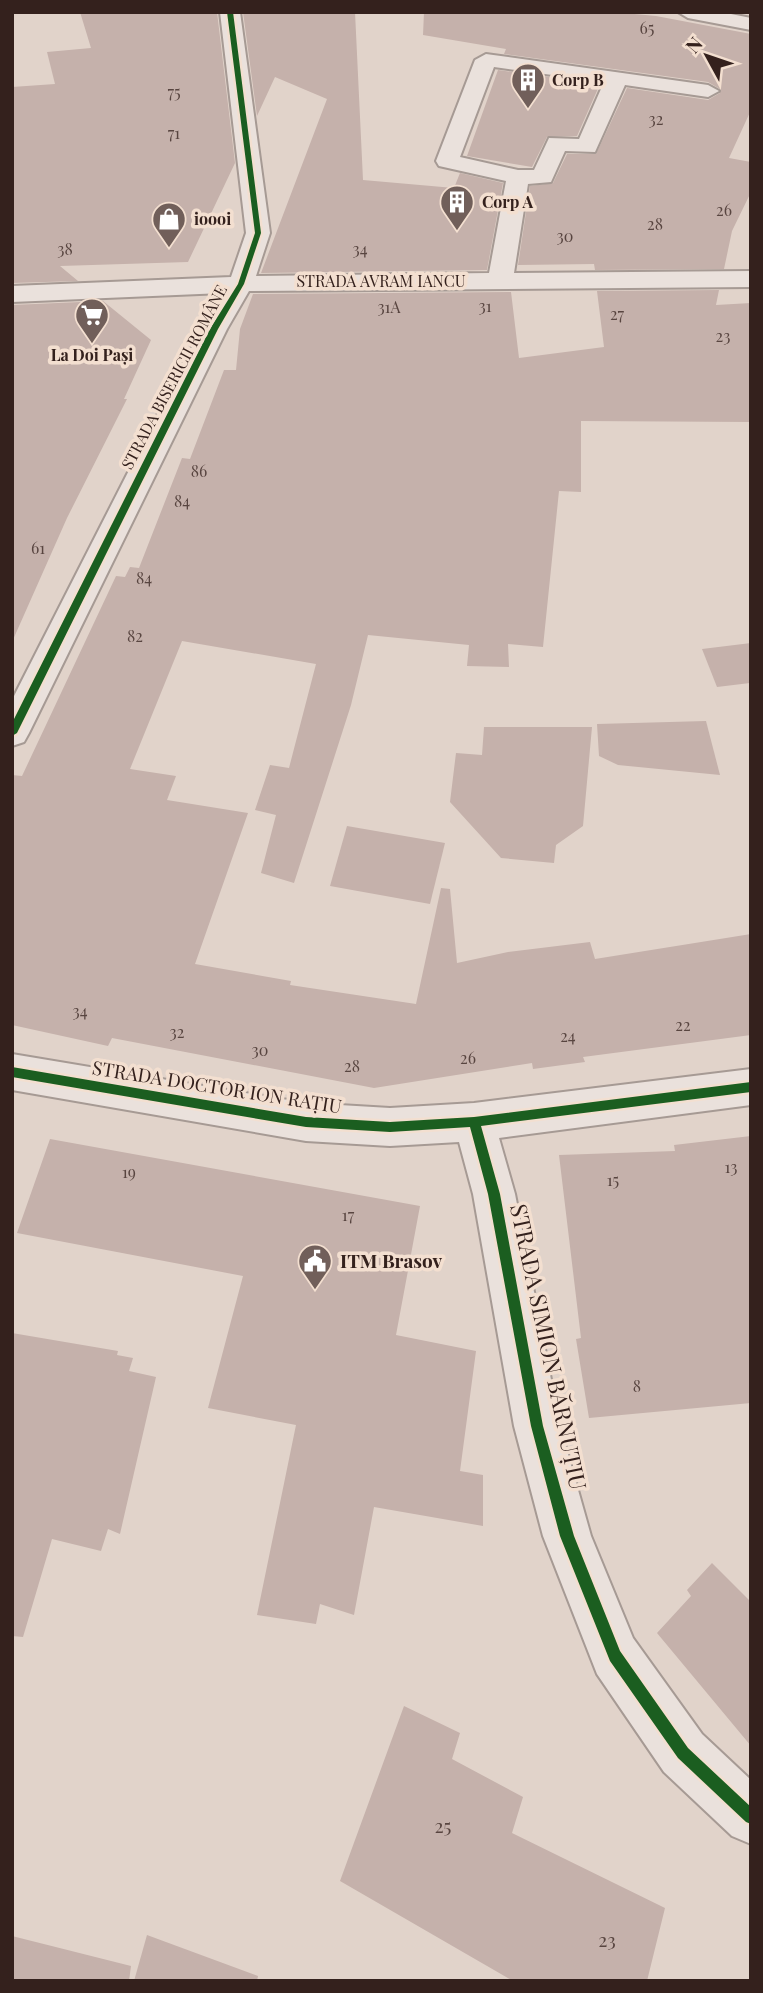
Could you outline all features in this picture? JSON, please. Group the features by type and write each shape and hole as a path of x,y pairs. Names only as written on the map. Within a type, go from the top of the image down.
{"street":[{"name":"STRADA BISERICII ROMÂNE","path":"12,733 215,329 241,284 258,233 230,12"},
{"path":"688,12 751,24"},
{"path":"617,77 587,147 557,143 543,177 518,177 447,161 486,60 617,77 708,91"},
{"path":"500,280 518,177"},
{"name":"STRADA AVRAM IANCU","path":"12,294 241,284 751,279"},
{"name":"STRADA DOCTOR ION RAȚIU","path":"12,1072 306,1122 390,1127 474,1122 751,1087"},
{"name":"STRADA SIMION BĂRNUȚIU","path":"474,1122 494,1194 537,1426 567,1536 615,1656 683,1754 751,1817"}],"building":[{"path":"80,12 217,12 235,163 188,262 60,266 78,281 12,283 12,87 55,84 47,52 91,48"},
{"path":"243,12 355,12 363,180 454,188 460,173 503,183 487,270 261,273 327,99 275,77 257,116"},
{"path":"424,12 613,12 656,16 751,34 751,110 729,158 751,162 751,192 732,231 724,269 595,270 594,264 518,265 530,186 553,183 567,154 596,154 627,88 708,100 720,93 720,89 708,82 504,54 506,49 423,35"},
{"name":"Corp B","path":"498,70 600,84 577,136 547,137 532,167 467,156"},
{"path":"719,290 716,305 751,303 751,422 581,421 581,492 559,491 543,647 508,644 509,667 467,666 469,645 368,635 351,705 294,883 261,873 276,815 255,810 270,765 289,768 316,664 182,641 130,769 176,776 167,800 248,813 195,964 291,981 290,985 416,1004 441,888 450,889 457,963 508,952 590,942 595,959 751,934 751,1035 583,1057 585,1062 533,1069 532,1063 374,1088 112,1038 108,1046 12,1025 12,775 22,776 116,576 125,577 130,567 139,568 182,458 190,459 224,370 236,370 240,329 253,294 511,292 519,358 604,347 597,291"},
{"path":"103,301 151,340 124,399 127,399 67,518 12,642 12,305"},
{"path":"751,643 750,683 717,687 702,649"},
{"path":"706,721 720,775 618,765 599,756 597,724"},
{"path":"484,727 592,727 583,826 556,845 554,863 501,858 450,802 456,753 482,755"},
{"path":"347,826 445,843 430,904 330,886"},
{"path":"751,1136 751,1403 589,1418 576,1339 581,1338 559,1155 675,1151 674,1145"},
{"path":"50,1139 420,1206 396,1335 476,1351 460,1471 483,1475 483,1526 374,1507 354,1615 320,1604 316,1624 257,1615 296,1425 208,1408 243,1276 17,1233"},
{"path":"12,1333 118,1351 117,1355 133,1358 129,1371 156,1377 120,1534 108,1529 101,1551 52,1539 23,1637 12,1636"},
{"path":"712,1563 751,1602 751,1746 657,1633 691,1596 687,1590"},
{"path":"404,1706 460,1733 452,1759 523,1797 512,1833 665,1908 647,1981 513,1981 340,1881"},
{"path":"147,1935 258,1976 257,1981 134,1981"},
{"path":"12,1936 131,1966 129,1981 12,1981"}],"cycle path":[{"path":"12,733 214,329 241,284 258,233 230,12"},
{"path":"12,1072 306,1122 390,1127 474,1122 751,1087"},
{"path":"474,1122 494,1194 537,1426 567,1536 615,1656 683,1753 751,1817"}],"place":[{"name":"Corp B","path":"528,110"},
{"name":"Corp A","path":"457,232"},
{"name":"ioooi","path":"169,249"},
{"name":"La Doi Pași","path":"92,345"},
{"name":"ITM Brasov","path":"315,1291"}]}
